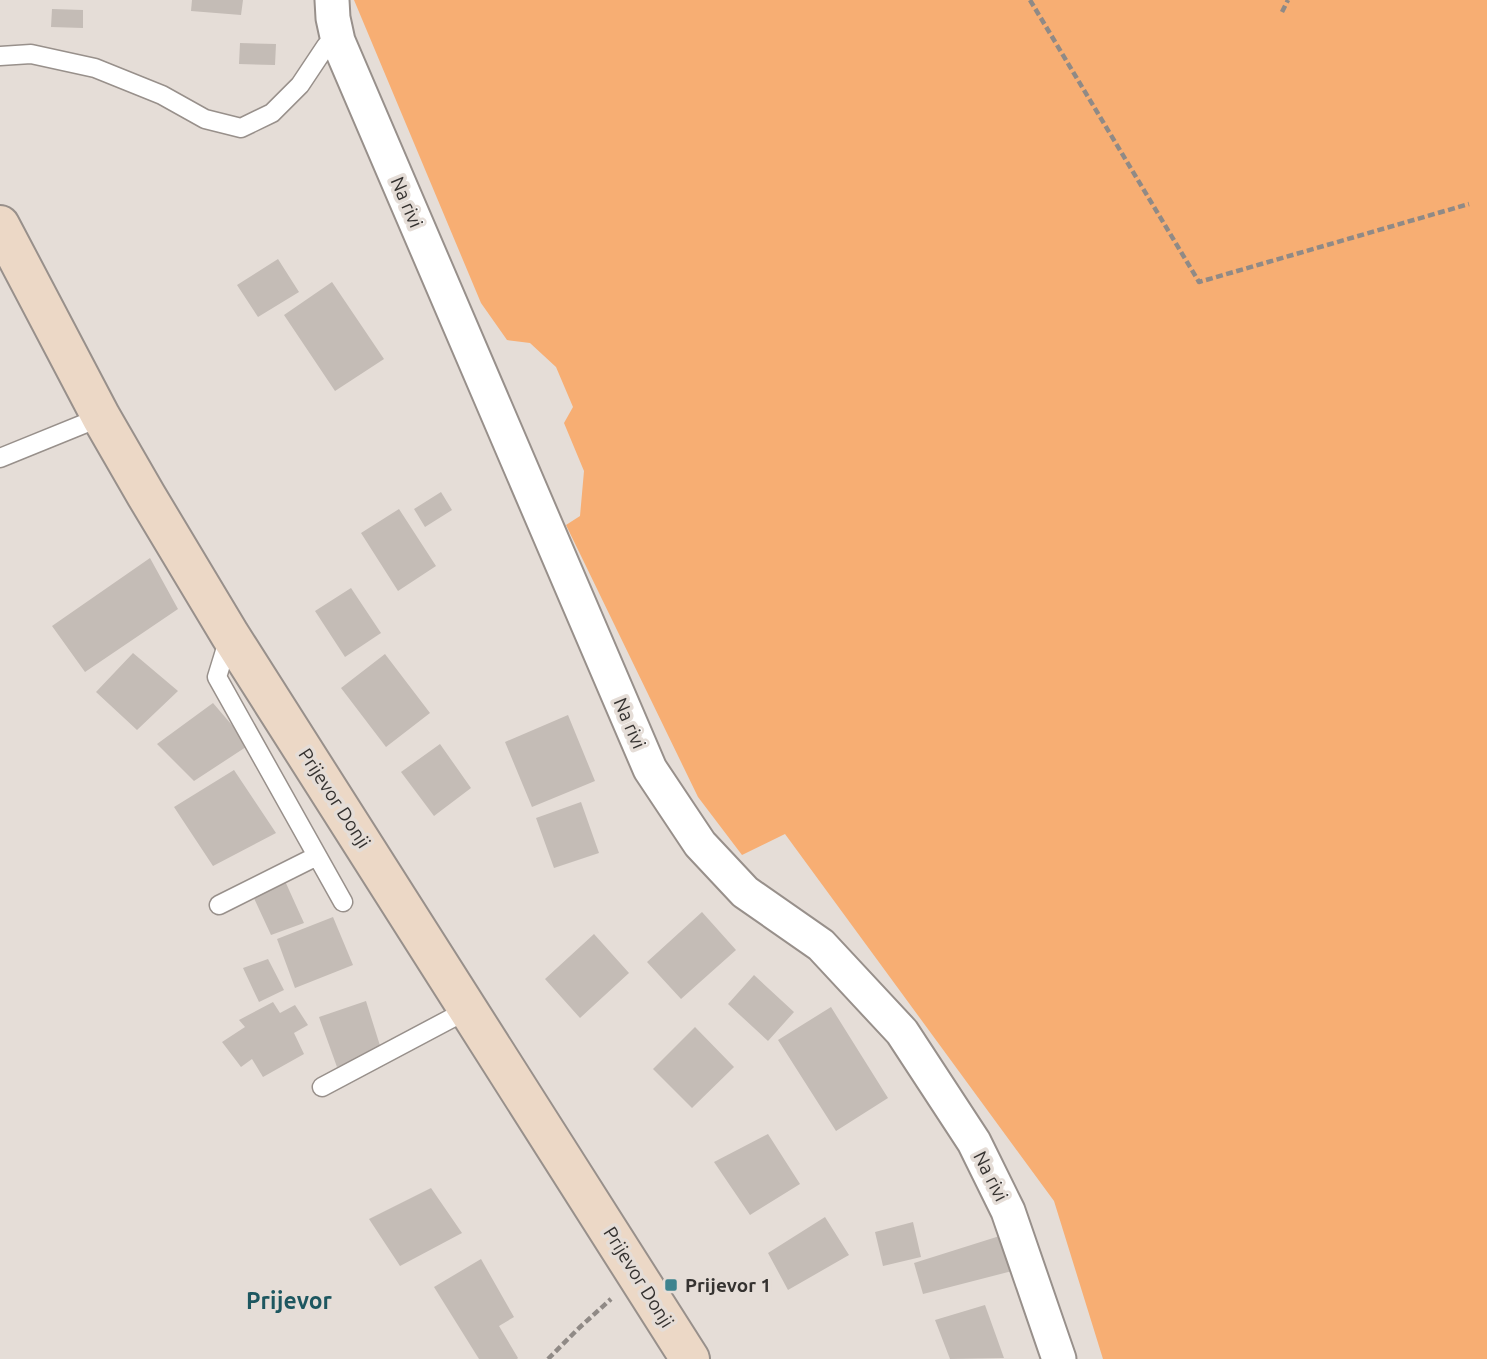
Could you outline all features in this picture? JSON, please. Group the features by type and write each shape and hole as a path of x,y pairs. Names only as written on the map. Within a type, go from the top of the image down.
{"main road":[{"name":"Prijevor Donji","path":"0,225 101,416 230,635 690,1359"}],"street":[{"name":"Na rivi","path":"332,0 338,41 650,769 700,844 745,892 821,945 902,1032 974,1142 1008,1211 1059,1359"}],"lane":[{"path":"0,56 31,54 95,68 162,95 205,119 241,128 272,113 300,85 326,46 338,41"},
{"path":"0,458 101,416"},
{"path":"230,635 217,677 343,902"},
{"path":"219,905 317,856"},
{"path":"322,1087 469,1009"}],"path":[{"path":"1030,0 1199,282 1469,204"},
{"path":"1282,12 1288,0"},
{"path":"548,1359 638,1275"}],"shaded area":[{"path":"354,0 1487,0 1487,1359 1103,1359 1054,1201 785,834 742,855 698,797 566,525 580,516 584,471 564,423 573,407 556,367 530,343 507,340 481,303"}],"building":[{"path":"192,0 243,0 241,15 191,11"},
{"path":"52,9 83,10 83,28 51,27"},
{"path":"240,43 276,44 275,65 239,64"},
{"path":"278,259 299,292 258,317 237,285"},
{"path":"332,282 384,359 335,391 284,315"},
{"path":"441,492 452,510 425,527 414,509"},
{"path":"399,509 436,566 398,591 361,533"},
{"path":"150,558 178,609 85,672 52,626"},
{"path":"351,588 381,633 345,657 315,611"},
{"path":"133,653 178,691 137,730 96,692"},
{"path":"385,654 430,713 386,747 341,688"},
{"path":"213,703 249,745 194,781 157,744"},
{"path":"568,715 595,781 532,807 505,742"},
{"path":"440,744 471,788 434,816 401,772"},
{"path":"234,770 276,833 213,866 174,807"},
{"path":"581,802 599,853 554,868 536,818"},
{"path":"285,881 304,923 271,935 253,896"},
{"path":"702,912 736,950 681,999 647,962"},
{"path":"333,917 353,965 295,988 277,939"},
{"path":"594,934 629,973 580,1018 545,979"},
{"path":"268,959 284,990 259,1002 243,968"},
{"path":"754,975 794,1012 768,1041 728,1004"},
{"path":"366,1001 382,1052 337,1067 319,1017"},
{"path":"273,1002 280,1013 295,1005 308,1025 294,1033 304,1054 263,1077 252,1059 241,1067 222,1042 245,1027 239,1020"},
{"path":"831,1007 888,1098 836,1131 778,1040"},
{"path":"695,1027 734,1067 692,1108 653,1069"},
{"path":"768,1134 800,1184 750,1215 714,1162"},
{"path":"431,1188 462,1233 400,1266 369,1219"},
{"path":"825,1217 849,1255 788,1290 768,1253"},
{"path":"913,1222 921,1257 883,1266 875,1232"},
{"path":"1006,1234 1016,1270 923,1294 914,1263"},
{"path":"481,1259 514,1317 499,1326 517,1359 479,1359 434,1287"},
{"path":"985,1305 1004,1358 950,1359 935,1320"}],"place":[{"name":"Prijevor 1","path":"671,1285"}],"district":[{"name":"Prijevor","path":"289,1301"}]}
